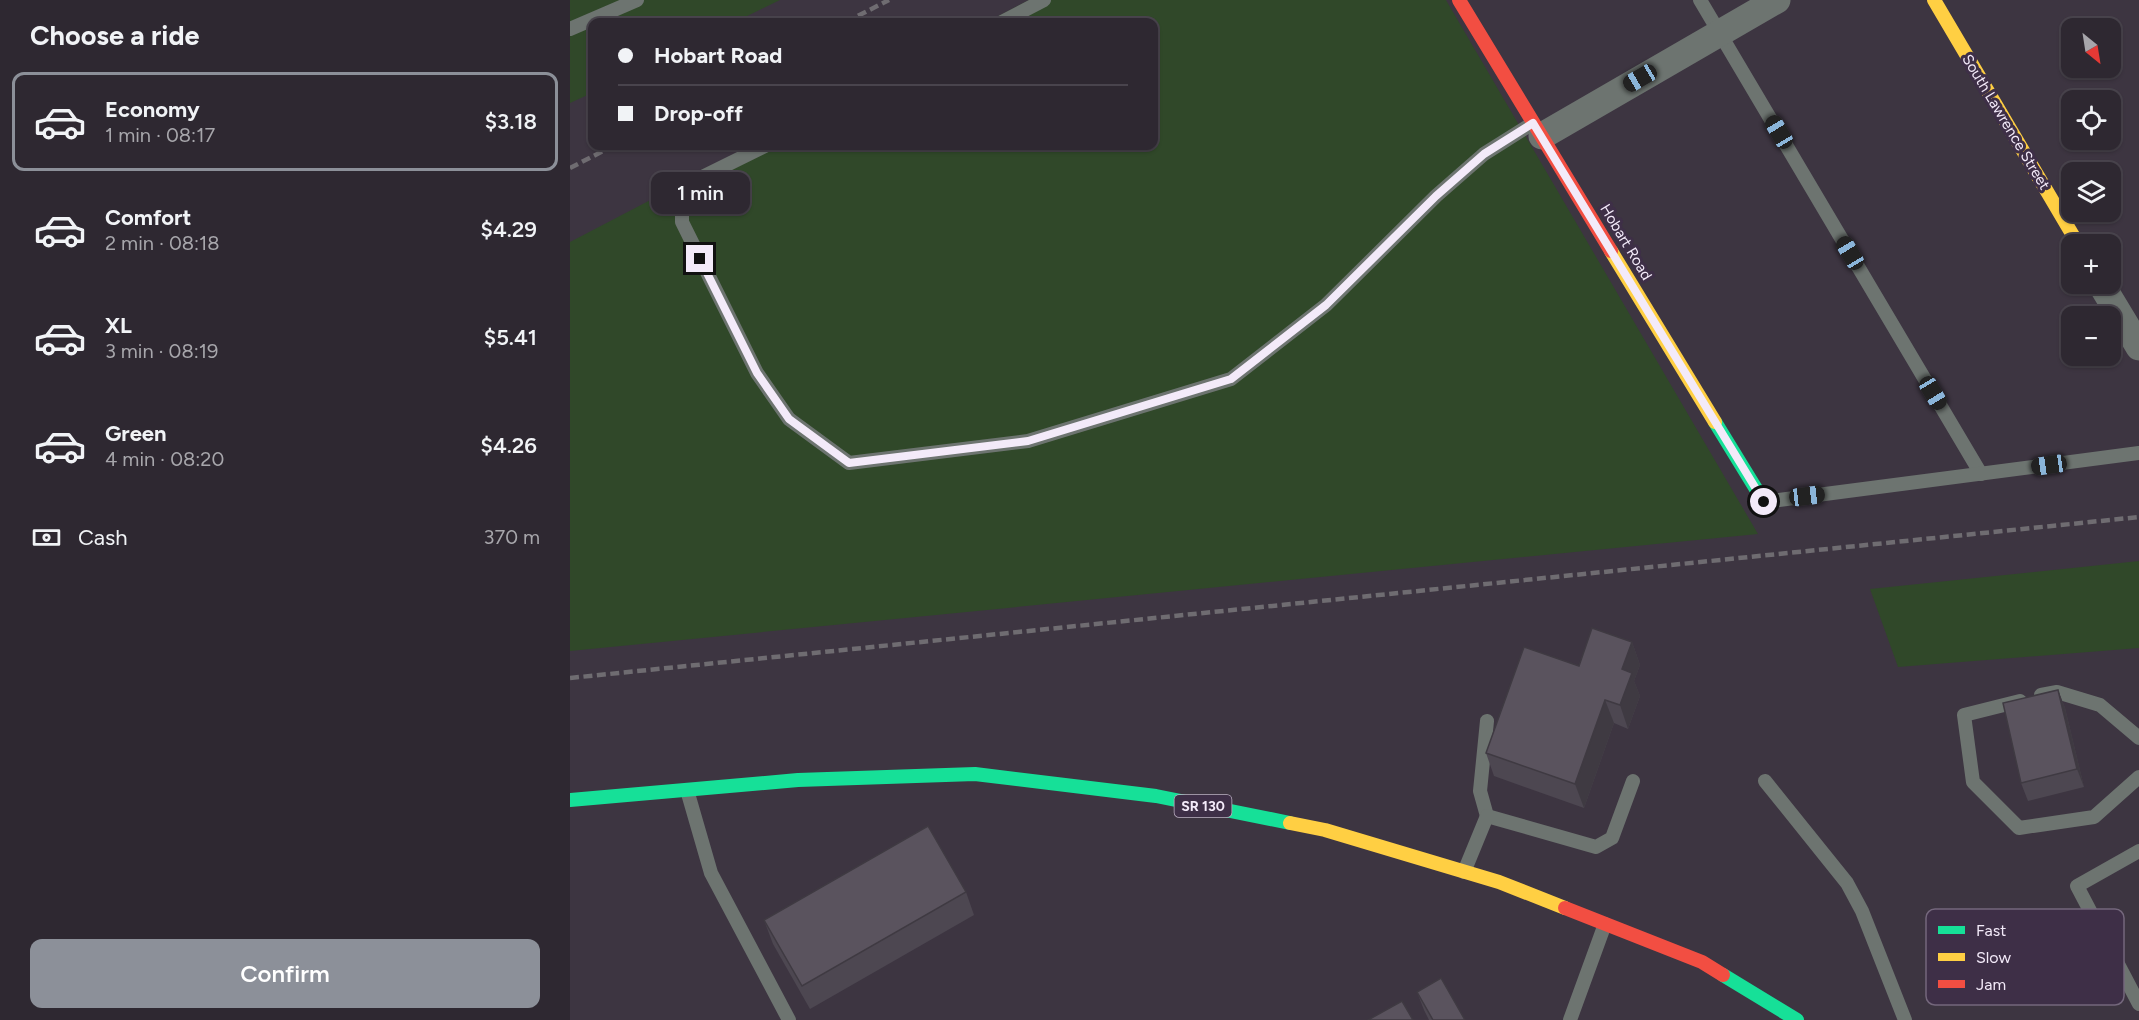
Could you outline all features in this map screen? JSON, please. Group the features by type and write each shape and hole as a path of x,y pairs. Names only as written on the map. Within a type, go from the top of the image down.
{"main road":[{"name":"Hobart Road","path":"1459,0 1764,502"},
{"name":"South Lawrence Street","path":"1934,0 2072,234"},
{"name":"SR 130","path":"570,800 798,780 975,774 1156,796 1324,830 1498,882 1702,962 1797,1020"}],"street":[{"path":"1538,129 1777,0"},
{"path":"2107,294 2139,347"}],"lane":[{"path":"595,18 637,0"},
{"path":"1010,18 1044,0"},
{"path":"1700,0 1981,474"},
{"path":"570,29 588,21"},
{"path":"757,150 682,187 682,222 757,373 789,419 849,463 1028,441 1231,379 1326,305 1436,196 1484,154 1538,129"},
{"path":"1764,502 2139,453"},
{"path":"2139,738 2100,705 2057,692 1964,715 1973,782 2019,828 2094,817 2139,777"},
{"path":"1464,872 1487,816 1480,791 1487,722"},
{"path":"1487,816 1596,847 1612,838 1633,781"},
{"path":"1765,781 1846,883 1862,911 1905,1020"},
{"path":"687,790 711,873 789,1020"},
{"path":"2089,909 2077,886 2139,851"},
{"path":"1570,1020 1605,924"},
{"path":"2124,975 2139,1004"}],"green space":[{"path":"570,0 780,0 743,18 588,18 588,95 570,103"},
{"path":"1029,0 1446,0 1758,534 570,651 570,242 746,150 1158,150 1158,18 995,18"},
{"path":"2139,561 2139,648 1898,667 1870,589"}],"building":[{"path":"1592,628 1632,642 1622,669 1632,673 1620,705 1605,700 1575,784 1486,753 1524,647 1579,666"},
{"path":"2058,690 2077,769 2021,783 2003,703"},
{"path":"928,826 966,892 802,986 764,920"},
{"path":"1441,978 1465,1020 1433,1020 1417,992"},
{"path":"1402,1001 1413,1020 1368,1020"}],"railway":[{"path":"854,18 889,0"},
{"path":"570,168 605,150"},
{"path":"570,678 2139,517"}],"traffic: fast":[{"path":"1715,422 1764,502"},
{"path":"570,800 798,780 975,774 1156,796 1290,823"},
{"path":"1723,975 1797,1020"}],"traffic: slow":[{"path":"1934,0 2072,234"},
{"path":"1611,251 1715,422"},
{"path":"1290,823 1325,830 1499,882 1565,908"}],"traffic: jam":[{"path":"1459,0 1611,251"},
{"path":"1565,908 1702,962 1723,975"}],"route":[{"path":"700,259 757,373 789,419 849,463 1028,441 1231,379 1326,305 1436,196 1484,154 1533,123 1764,502"}]}
